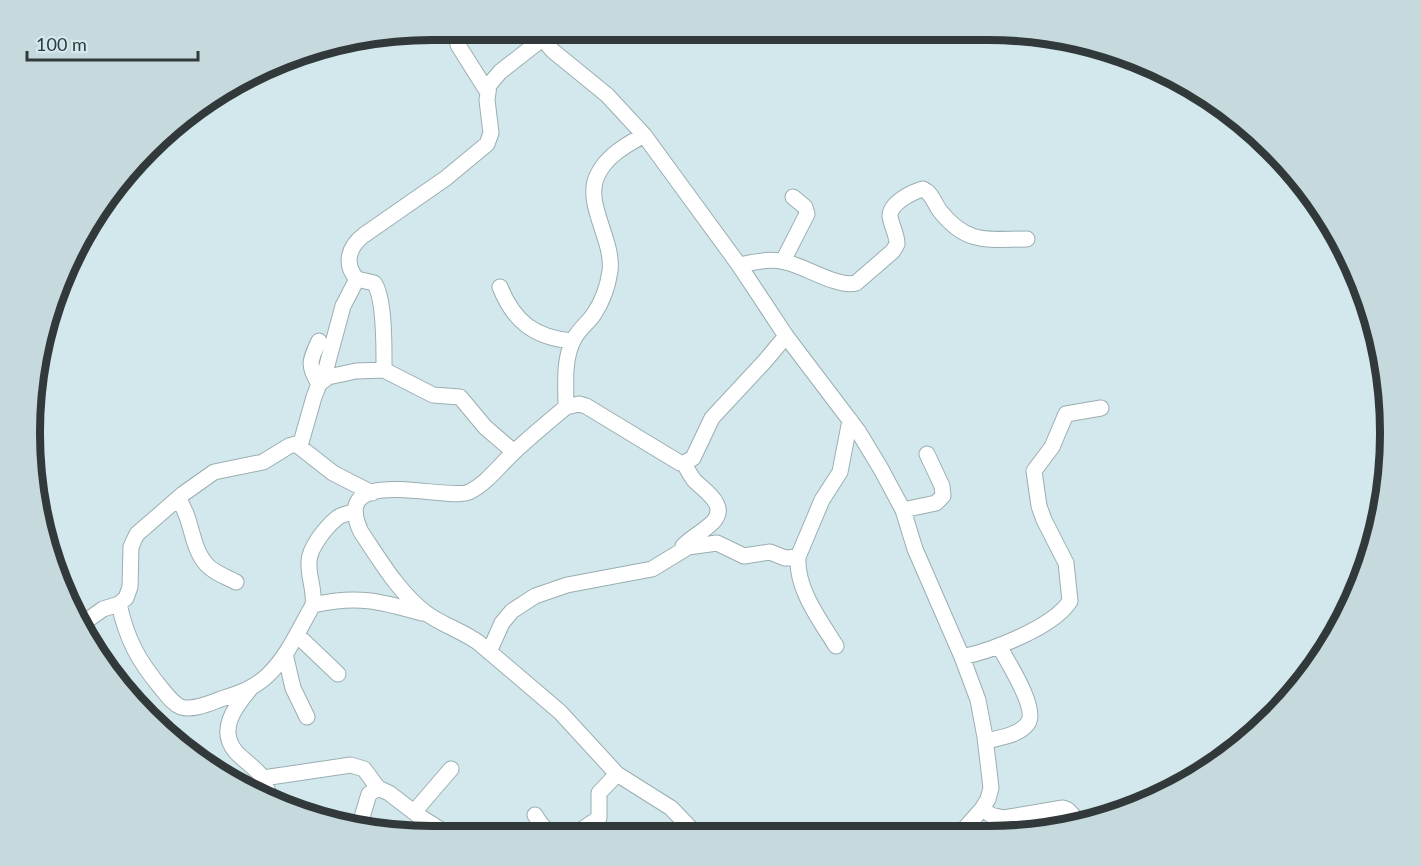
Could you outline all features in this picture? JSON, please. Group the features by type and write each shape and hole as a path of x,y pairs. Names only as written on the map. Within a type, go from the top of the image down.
{"street":[{"path":"384,370 383,333 376,285 357,279 352,271 350,255 353,244 357,240 446,178 487,144 491,133 487,91 458,45 458,40"},
{"path":"487,91 494,78 534,40"},
{"path":"544,40 571,67 607,96 644,135 739,265 786,336 850,420 881,469 903,510 915,549 978,700 986,741 991,788 982,809 967,826"},
{"path":"566,407 566,373 573,341 594,313 604,294 610,271 608,246 593,193 597,176 613,154 644,135"},
{"path":"739,265 759,261 783,261 845,283 856,283 897,244 890,214 893,207 922,189 929,193 947,219 969,237 1027,239"},
{"path":"783,261 807,214 805,207 793,197"},
{"path":"300,446 343,306 357,279"},
{"path":"500,287 510,309 527,326 553,338 573,341"},
{"path":"684,463 693,458 712,418 786,336"},
{"path":"319,340 310,364 313,375 321,382"},
{"path":"321,382 333,375 384,370 433,395 460,397 485,427 514,452"},
{"path":"428,615 402,590 372,549 356,523 357,503 362,497 372,493 405,488 464,494 478,486 566,407 579,404 586,406 671,458 684,463 695,481 716,501 717,514 712,523 667,561 652,569 567,585 535,596 512,611 502,623 489,652"},
{"path":"962,657 999,646 1033,630 1059,614 1070,601 1066,563 1039,507 1034,471 1052,447 1066,414 1101,408"},
{"path":"836,646 808,600 798,557 822,500 840,472 850,420"},
{"path":"88,620 103,609 119,604 126,598 130,587 131,546 137,534 200,480 214,472 263,462 289,446 300,446 319,464 372,493"},
{"path":"903,510 936,503 943,496 942,486 927,454"},
{"path":"178,499 189,519 194,542 202,558 212,570 236,582"},
{"path":"355,512 336,519 311,552 309,564 313,605 285,654 268,675 250,689 234,709 230,718 228,735 234,750 262,785 351,765 364,769 378,788 389,793 435,826"},
{"path":"681,550 695,545 717,543 744,556 770,552 785,558 798,557"},
{"path":"313,605 340,600 372,600 428,615 469,636 560,712 617,774 670,808 688,826"},
{"path":"119,604 135,653 166,694 180,706 187,708 204,705 250,689"},
{"path":"297,635 338,674"},
{"path":"986,741 1016,732 1024,727 1031,715 1024,693 999,646"},
{"path":"285,654 293,688 307,717"},
{"path":"414,813 450,769"},
{"path":"588,826 599,818 599,793 617,774"},
{"path":"361,819 369,794 378,788"},
{"path":"982,809 991,815 1003,818 1063,808 1075,816"},
{"path":"535,815 542,826"}]}
